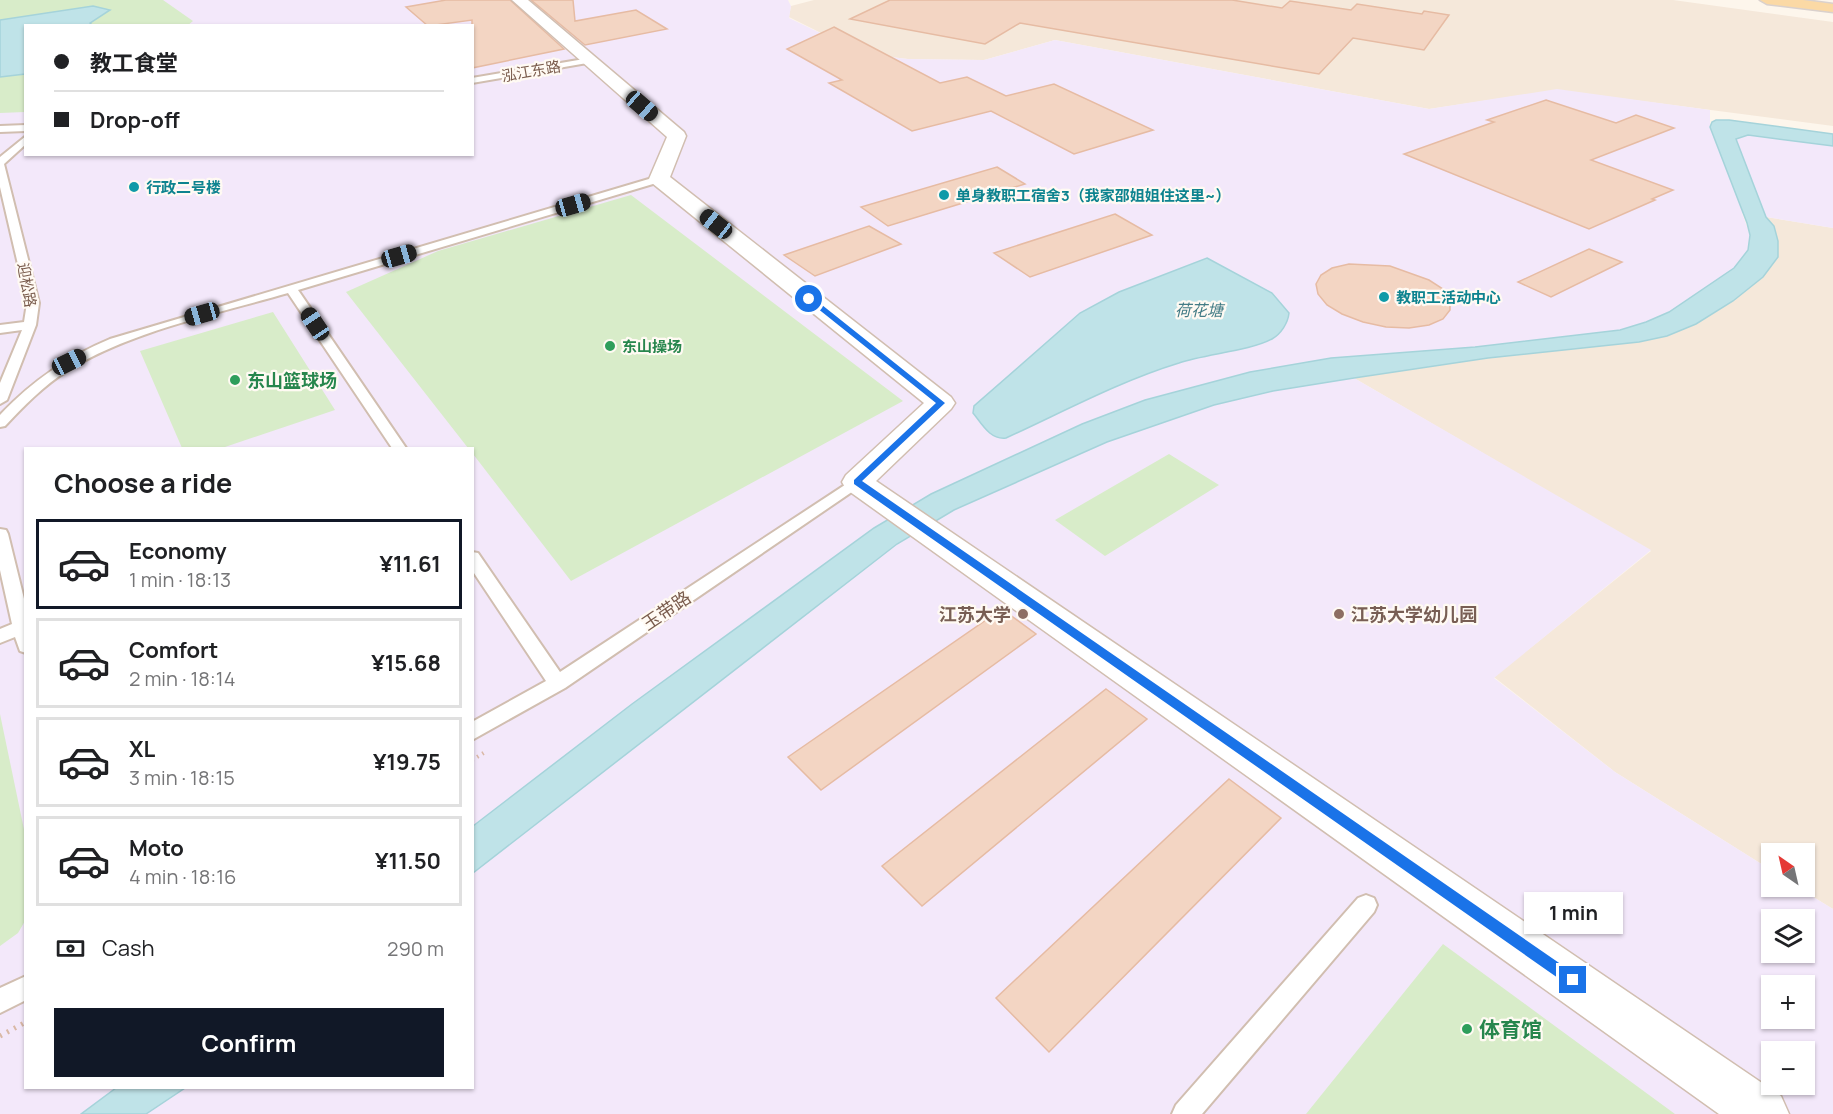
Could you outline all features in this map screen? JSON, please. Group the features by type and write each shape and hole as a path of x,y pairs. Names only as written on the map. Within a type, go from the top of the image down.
{"main road":[{"path":"1767,0 1833,8"},
{"path":"1809,0 1833,3"}],"street":[{"path":"519,0 677,136 659,179 941,403 857,482 1762,1114"}],"lane":[{"name":"泓江东路","path":"474,81 590,60"},
{"path":"0,129 24,128"},
{"name":"迎松路","path":"0,400 30,324 33,303 0,164 24,140"},
{"path":"0,423 46,378 69,362 99,347 136,333 659,179"},
{"path":"291,288 398,447"},
{"path":"0,329 30,324"},
{"name":"玉带路","path":"474,731 558,683 857,482"},
{"path":"0,534 24,639"},
{"path":"474,560 558,683"},
{"path":"0,636 21,628"},
{"path":"1185,1114 1366,905"},
{"path":"0,1001 24,988"}],"path":[{"path":"0,1036 24,1023"}],"shaded area":[{"name":"江苏大学","path":"0,0 788,0 791,6 789,18 839,42 882,56 908,59 984,60 1055,40 1429,109 1557,89 1710,110 1710,127 1833,146 1833,228 1742,213 1750,235 1748,250 1734,268 1669,312 1646,322 1620,330 1475,347 1331,359 1354,378 1651,550 1494,678 1615,772 1761,864 1761,897 1813,897 1833,909 1833,1114 0,1114"},
{"path":"814,0 1673,0 1833,22 1833,126 1557,90 1429,109 1055,40 984,60 908,59 882,56 839,42 789,17 791,6"},
{"path":"1766,217 1833,228 1833,909 1813,897 1815,843 1761,843 1761,864 1615,772 1494,677 1651,551 1354,378 1488,358 1639,342 1667,336 1696,324 1733,301 1763,277 1778,257 1778,241 1774,226"}],"green space":[{"path":"0,0 163,0 193,21 189,24 24,24 24,112 0,113"},
{"name":"东山操场","path":"631,195 903,401 571,581 474,455 474,447 467,447 346,292 438,251"},
{"name":"东山篮球场","path":"273,312 335,410 225,447 182,447 140,351"},
{"path":"1169,454 1219,485 1105,556 1055,520"},
{"path":"0,714 24,829 24,923 18,933 0,946"},
{"name":"体育馆","path":"1443,944 1675,1114 1306,1114"}],"water":[{"path":"93,6 110,10 91,24 24,24 24,74 0,77 0,20"},
{"path":"1729,120 1833,134 1833,146 1748,135 1736,139 1766,217 1774,226 1778,241 1778,257 1763,277 1733,301 1696,324 1667,336 1639,342 1488,358 1273,391 1214,405 1107,442 954,510 897,544 474,872 474,825 632,704 874,528 931,494 1082,424 1145,400 1250,372 1331,358 1475,347 1620,330 1669,312 1734,268 1748,250 1750,235 1747,223 1710,127 1712,122"},
{"name":"荷花塘","path":"1207,258 1272,293 1289,313 1286,324 1278,334 1252,347 1190,360 1157,370 1006,438 991,434 973,413 974,406 1080,313 1119,292"},
{"path":"115,1089 184,1089 146,1114 81,1114"}],"building":[{"path":"446,0 510,0 564,49 474,68 474,24 472,20 426,24 406,7"},
{"path":"531,0 573,0 575,21 636,10 667,29 585,45"},
{"path":"890,0 1232,0 1282,8 1290,1 1351,10 1357,4 1422,14 1424,11 1449,15 1424,50 1353,38 1319,74 1020,23 985,44 850,19"},
{"path":"834,27 940,83 967,77 1006,96 1054,84 1153,130 1074,154 991,111 912,131 829,83 842,80 787,49"},
{"path":"1546,100 1616,123 1636,115 1674,128 1591,160 1673,190 1589,229 1404,154 1494,122 1487,120"},
{"name":"单身教职工宿舍3（我家邵姐姐住这里~）","path":"997,167 1025,184 888,226 861,207"},
{"path":"1115,214 1152,235 1030,277 994,253"},
{"path":"869,226 901,244 815,276 784,255"},
{"path":"1589,249 1622,262 1551,297 1518,282"},
{"name":"教职工活动中心","path":"1349,264 1390,266 1429,280 1443,289 1450,300 1450,310 1443,319 1429,325 1409,328 1386,327 1342,314 1327,305 1318,294 1316,284 1321,275 1332,268"},
{"path":"1002,609 1036,634 821,790 788,757"},
{"path":"1106,689 1147,719 922,906 882,866"},
{"path":"1229,779 1281,818 1049,1052 996,998"}],"place":[{"name":"行政二号楼","path":"134,187"},
{"name":"单身教职工宿舍3（我家邵姐姐住这里~）","path":"944,195"},
{"name":"教职工活动中心","path":"1384,297"},
{"name":"东山操场","path":"610,346"},
{"name":"东山篮球场","path":"235,380"},
{"name":"江苏大学","path":"1023,614"},
{"name":"江苏大学幼儿园","path":"1339,614"},
{"name":"体育馆","path":"1467,1029"}],"route":[{"path":"809,299 941,403 857,482 1573,980"}]}
